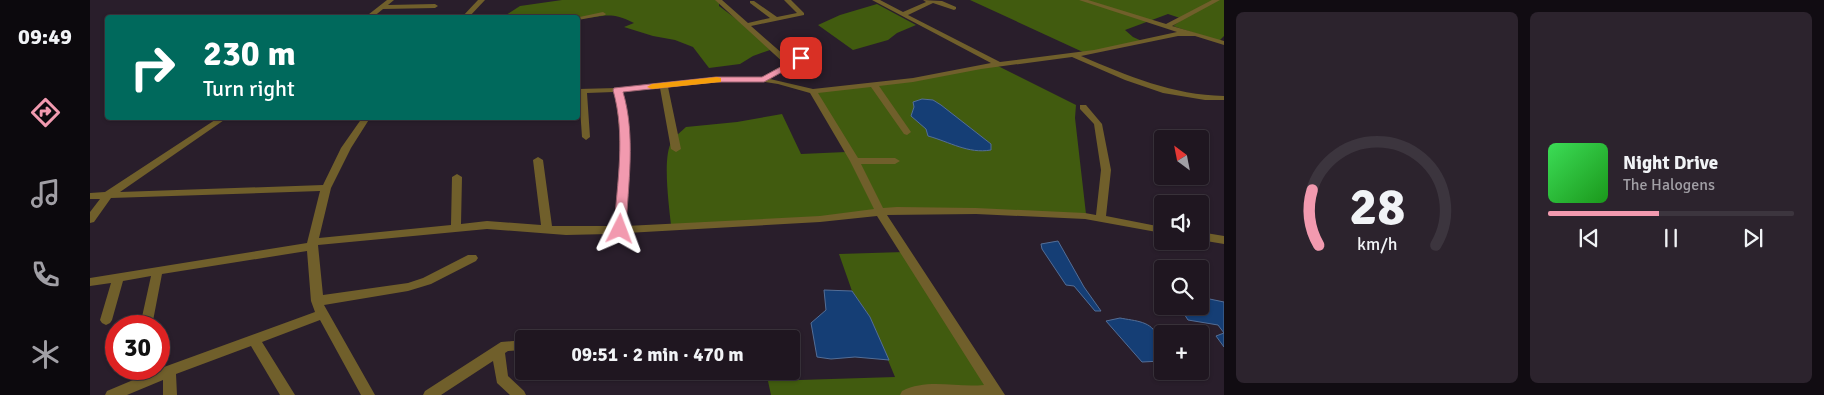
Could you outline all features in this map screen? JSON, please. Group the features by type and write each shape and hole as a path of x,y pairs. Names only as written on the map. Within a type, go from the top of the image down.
{"street":[{"path":"371,15 391,0"},
{"path":"467,15 482,0"},
{"path":"718,0 790,64"},
{"path":"747,25 802,14 786,0"},
{"path":"925,0 954,8"},
{"path":"1082,0 1224,43"},
{"path":"1168,26 1217,0"},
{"path":"878,1 999,65"},
{"path":"903,15 933,1"},
{"path":"752,2 776,19"},
{"path":"381,7 435,6"},
{"path":"580,18 603,14"},
{"path":"586,137 580,91 617,90 716,80 764,79 813,91 874,85 1072,55 1178,34 1190,34"},
{"path":"764,79 806,54 814,41"},
{"path":"1072,55 1138,81 1172,91 1207,99 1224,98"},
{"path":"874,85 907,132"},
{"path":"664,86 676,149"},
{"path":"617,90 624,112 625,133 620,229"},
{"path":"813,91 855,161 880,212 996,392"},
{"path":"1083,107 1098,124 1106,170 1101,219"},
{"path":"90,220 108,196 220,120"},
{"path":"365,120 346,148 326,188 312,244 317,301 368,395"},
{"path":"538,160 547,230"},
{"path":"855,161 895,161"},
{"path":"456,227 457,177"},
{"path":"90,196 326,188"},
{"path":"90,282 118,279 312,244 487,224 547,230 620,229 820,219 880,212 976,211 1101,219 1154,229"},
{"path":"1209,238 1224,240"},
{"path":"317,301 408,287 472,258"},
{"path":"148,315 157,272"},
{"path":"107,315 118,279"},
{"path":"170,370 323,314"},
{"path":"254,340 288,395"},
{"path":"430,395 498,351 510,344 515,344"},
{"path":"498,351 502,379 519,395"},
{"path":"112,395 146,380"},
{"path":"169,380 170,395"},
{"path":"907,395 914,391 927,389 996,392"}],"green space":[{"path":"562,0 719,0 719,6 747,27 770,50 753,56 740,64 709,68 693,47 675,40 653,36 624,27 634,23 625,19 612,16 580,18 580,15 506,15 520,6"},
{"path":"970,0 1224,0 1224,36 1219,41 1173,26 1183,19 1168,14 1125,30 1133,37 1144,42 1085,53"},
{"path":"877,4 916,25 897,33 888,40 853,50 818,25 840,15"},
{"path":"996,65 1076,105 1075,118 1086,214 1034,212 930,213 827,216 671,225 667,158 672,141 686,127 737,122 782,114 801,154 846,152 812,91 914,79"},
{"path":"904,252 993,395 771,395 768,381 895,377 870,317 852,291 839,254"}],"water":[{"path":"922,99 933,100 941,105 991,144 991,150 967,149 928,136 926,129 911,116 914,107 913,102"},
{"path":"1058,241 1084,287 1101,311 1095,311 1074,286 1066,285 1042,249 1041,244"},
{"path":"824,290 852,291 870,317 889,360 855,357 831,359 817,357 811,323 826,310"},
{"path":"1209,299 1224,302 1224,333 1218,325 1188,320 1185,315 1209,315"},
{"path":"1120,318 1137,321 1152,328 1154,331 1154,361 1142,362 1106,321"},
{"path":"1224,333 1224,347 1216,336"}],"slow traffic":[{"path":"652,87 717,80"}],"route":[{"path":"620,229 625,133 624,112 617,90 716,80 764,79 801,58"}]}
